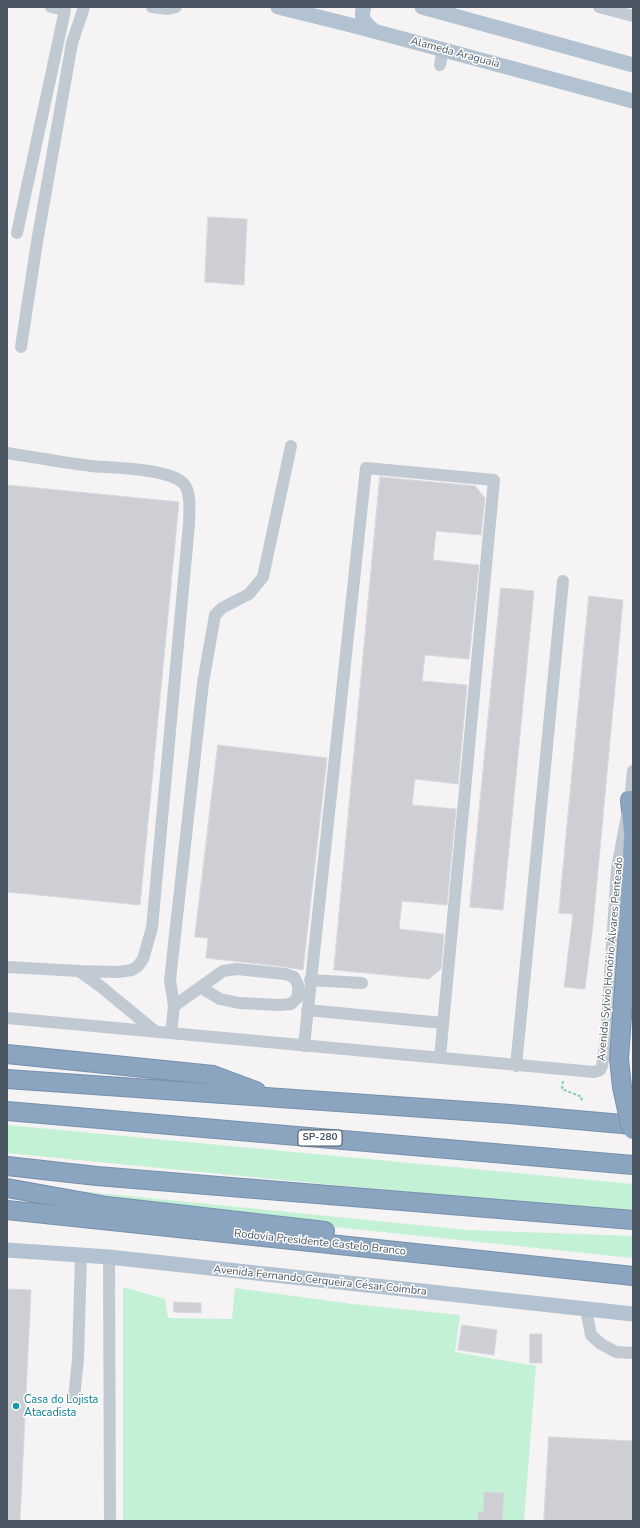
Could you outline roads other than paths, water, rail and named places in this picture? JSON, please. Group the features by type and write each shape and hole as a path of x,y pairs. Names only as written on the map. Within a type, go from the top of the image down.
{"highway":[{"path":"630,800 633,833"},
{"path":"633,838 619,1059 622,1087 630,1124 633,1130"},
{"path":"7,1054 213,1075 270,1097"},
{"path":"7,1079 510,1114 633,1125"},
{"name":"SP-280","path":"7,1111 633,1165"},
{"path":"7,1166 98,1176 633,1220"},
{"path":"7,1188 107,1206 479,1249 588,1271"},
{"name":"Rodovia Presidente Castelo Branco","path":"7,1210 633,1276"}],"main road":[{"name":"Alameda Araguaia","path":"278,7 301,9 374,31 633,101"},
{"path":"364,7 362,17 364,22 374,31"},
{"path":"422,7 633,65"},
{"name":"Avenida Fernando Cerqueira César Coimbra","path":"7,1250 109,1257 633,1314"}],"street":[{"path":"17,233 64,10 51,7"},
{"path":"21,348 37,242 72,43 84,7"},
{"path":"152,7 168,9 176,7"},
{"path":"600,7 633,16"},
{"path":"440,65 443,50"},
{"path":"171,1033 174,1006 170,980 203,683 215,615 222,608 249,594 264,577 291,446"},
{"path":"7,454 91,466 130,468 171,476 184,483 189,496 189,524 152,928 143,959 138,966 132,970 118,972 7,967"},
{"path":"304,1046 366,468 494,480 440,1057"},
{"path":"7,1018 304,1046 440,1057 516,1066 563,581"},
{"name":"Avenida Sylvio Honório Álvares Penteado","path":"516,1066 594,1072 600,1070 602,1066 606,1038 618,868 630,800 633,771"},
{"path":"174,1006 200,987 223,971 238,969 285,974 294,977 298,985 298,997 291,1004 280,1005 239,1003 220,999 200,987"},
{"path":"78,971 100,986 156,1032"},
{"path":"310,980 362,983"},
{"path":"308,1010 443,1023"},
{"path":"74,1398 78,1359 81,1255"},
{"path":"109,1257 110,1521"},
{"path":"586,1309 591,1335 601,1344 616,1352 633,1353"}],"place":[{"name":"Casa do Lojista Atacadista","path":"16,1406"}]}
